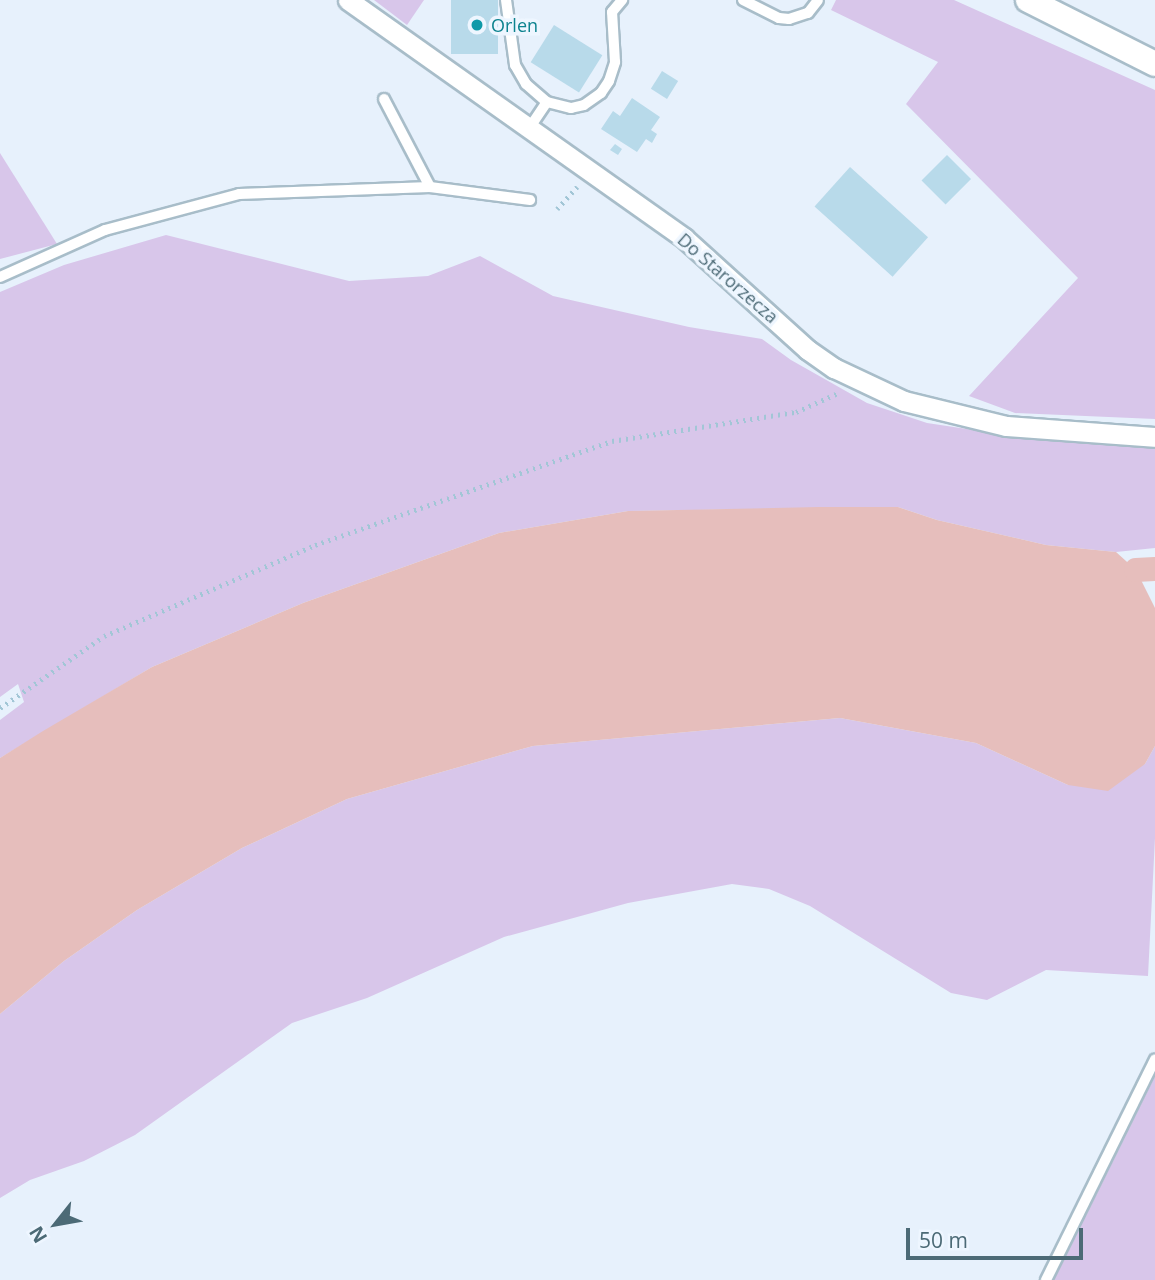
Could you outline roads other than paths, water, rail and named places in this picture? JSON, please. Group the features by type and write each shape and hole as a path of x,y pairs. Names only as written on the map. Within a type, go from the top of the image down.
{"street":[{"name":"Do Starorzecza","path":"348,0 396,37 530,127 684,238 808,350 861,382 904,401 1006,426 1155,437"},
{"path":"1028,0 1155,64"}],"lane":[{"path":"506,0 515,65 526,84 547,102 571,108 584,105 601,93 609,81 615,62 612,12 622,0"},
{"path":"743,0 779,18 789,19 808,13 818,0"},
{"path":"384,99 430,187"},
{"path":"530,127 547,102"},
{"path":"0,277 105,230 239,194 430,187 530,200"},
{"path":"1046,1280 1155,1059"}],"waterway":[{"path":"1136,570 1155,569"}],"place":[{"name":"Orlen","path":"477,25"}]}
